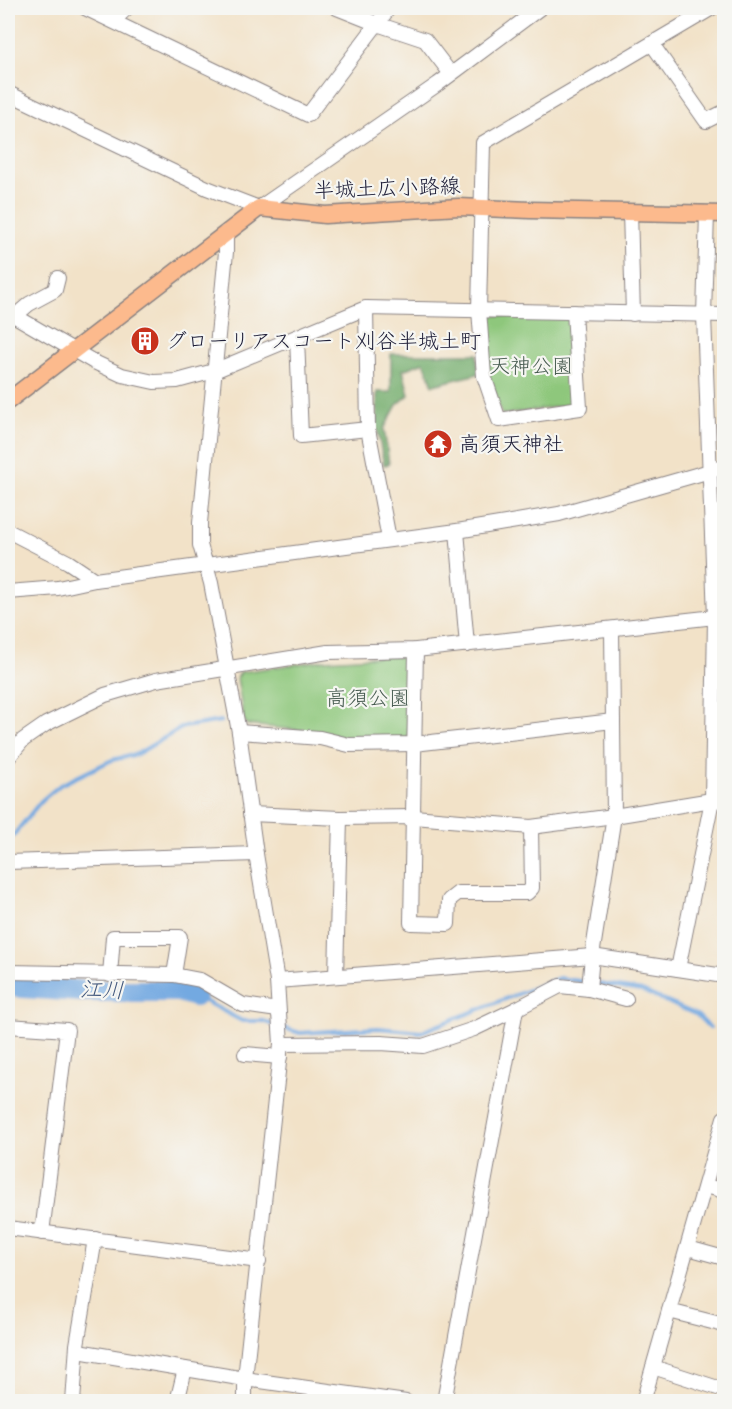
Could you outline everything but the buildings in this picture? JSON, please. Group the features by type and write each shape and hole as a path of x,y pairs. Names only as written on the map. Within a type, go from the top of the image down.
{"main road":[{"name":"半城土広小路線","path":"259,208 337,215 459,207 724,214"},
{"path":"8,401 259,208"}],"street":[{"path":"85,8 308,115 389,8"},
{"path":"113,21 127,8"},
{"path":"337,8 425,40 451,74"},
{"path":"8,93 197,183 259,208 451,74 540,8"},
{"path":"574,312 580,408 499,420 484,376 479,310 483,143 712,8"},
{"path":"652,44 706,121 724,112"},
{"path":"630,212 633,314"},
{"path":"678,969 718,800 720,617 709,472 704,315 707,213"},
{"path":"226,232 200,523 200,545 239,732 277,981 280,1050 245,1379 245,1401"},
{"path":"11,314 55,290 58,278"},
{"path":"366,308 368,429 389,539"},
{"path":"11,314 122,375 154,382 177,381 214,371 366,308 724,315"},
{"path":"297,338 302,436 368,429"},
{"path":"8,592 58,588 95,580 457,531 559,514 724,467"},
{"path":"8,531 68,562 95,580"},
{"path":"457,531 467,645"},
{"path":"8,758 23,740 46,724 105,695 156,680 328,652 416,650 720,617"},
{"path":"589,989 614,816 612,629"},
{"path":"416,650 411,923 448,924 449,900 458,893 527,893 532,888 531,827"},
{"path":"239,732 320,738 349,745 414,744 613,721"},
{"path":"250,814 340,818 414,817 531,827 718,800"},
{"path":"336,976 340,818"},
{"path":"8,862 256,854"},
{"path":"110,975 112,938 180,937 174,975"},
{"path":"277,981 592,956 724,976"},
{"path":"8,972 174,975 200,980 243,1005 278,1010"},
{"path":"245,1054 381,1042 423,1046 474,1029 560,986 589,989 626,999"},
{"path":"444,1401 516,1009"},
{"path":"8,1026 68,1030 42,1233"},
{"path":"643,1401 724,1118"},
{"path":"705,1186 724,1191"},
{"path":"8,1228 259,1261"},
{"path":"73,1401 77,1345 95,1239"},
{"path":"688,1248 724,1258"},
{"path":"669,1311 724,1325"},
{"path":"78,1351 245,1379 406,1401"},
{"path":"653,1367 724,1390"},
{"path":"177,1401 185,1369"}],"green space":[{"name":"天神公園","path":"485,315 570,317 576,404 502,415 489,375"},
{"path":"391,354 477,354 478,374 433,385 424,362 403,370 409,395 397,405 384,429 389,464 384,465 377,428 377,392 391,392"},
{"name":"高須公園","path":"406,655 410,659 409,736 404,739 348,739 319,732 248,725 244,721 237,678 241,672 325,660"}],"waterway":[{"path":"8,842 41,801 60,785 112,760 137,754 183,727 221,721"},
{"path":"284,1028 300,1033 378,1028 421,1032 559,978 586,982"},
{"path":"593,983 642,991 697,1015 710,1028"},
{"name":"江川","path":"8,986 80,991 178,991 195,996"},
{"path":"195,996 242,1021 263,1021 277,1026"}],"place":[{"name":"グローリアスコート刈谷半城土町","path":"145,341"},
{"name":"高須天神社","path":"438,444"}]}
